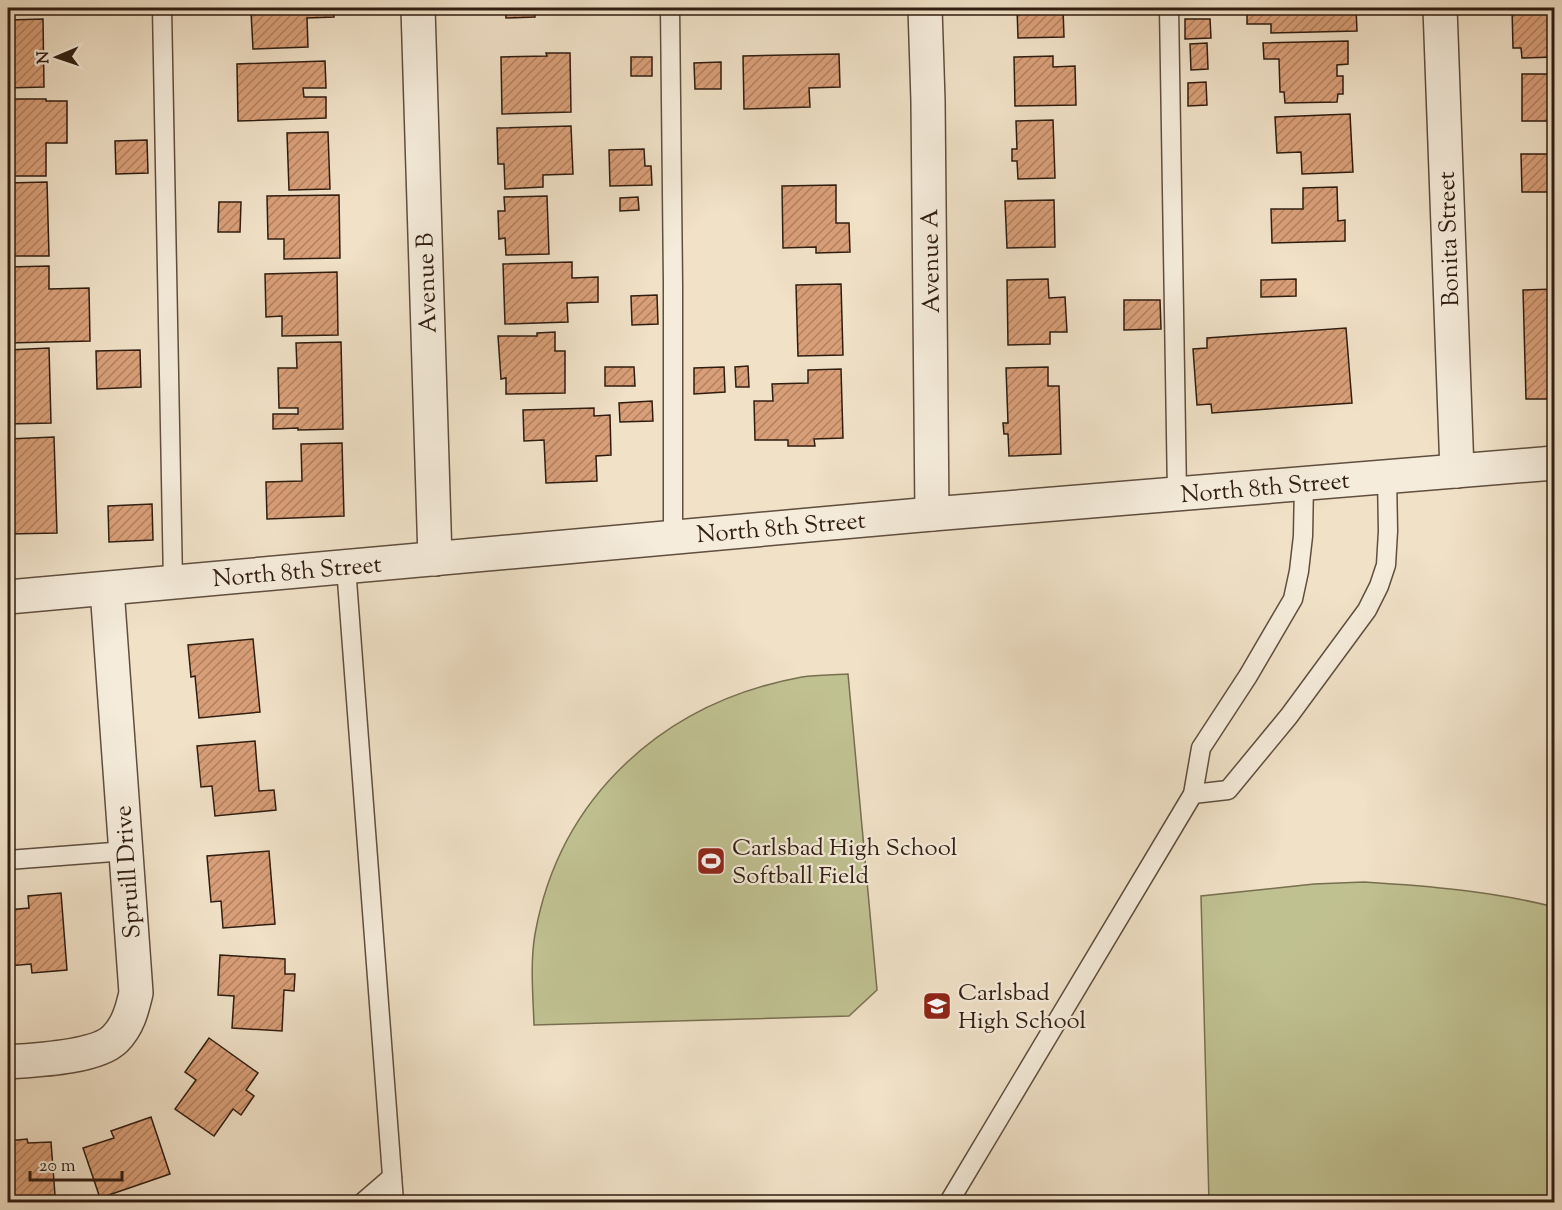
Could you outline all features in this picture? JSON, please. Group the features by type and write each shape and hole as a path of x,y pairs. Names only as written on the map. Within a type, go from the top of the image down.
{"street":[{"name":"Avenue B","path":"418,8 435,559"},
{"name":"Avenue A","path":"925,8 932,514"},
{"name":"Bonita Street","path":"1440,8 1457,471"},
{"name":"North 8th Street","path":"8,597 932,514 1554,463"},
{"name":"Spruill Drive","path":"8,1062 50,1059 97,1049 114,1040 128,1022 136,993 107,589"}],"lane":[{"path":"162,8 173,583"},
{"path":"670,8 673,537"},
{"path":"1169,8 1177,494"},
{"path":"1193,794 1228,790 1288,716 1367,610 1386,565 1387,476"},
{"path":"949,1203 1193,794 1202,748 1293,599 1303,536 1304,483"},
{"path":"346,567 394,1203"},
{"path":"8,860 126,851"},
{"path":"363,1203 392,1177"}],"green space":[{"name":"Carlsbad High School Softball Field","path":"848,674 877,990 849,1016 534,1025 533,945 548,884 568,839 594,798 626,763 664,733 706,708 752,690 802,677"},
{"path":"1364,882 1484,893 1554,907 1554,1202 1209,1202 1201,896 1314,884"}],"building":[{"path":"237,8 333,8 334,17 307,18 308,47 253,49 251,12 237,13"},
{"path":"505,8 534,8 535,17 506,18"},
{"path":"1017,8 1063,8 1064,37 1018,38"},
{"path":"1247,8 1356,8 1357,31 1271,33 1271,24 1247,24"},
{"path":"1512,8 1553,8 1554,57 1522,58 1521,48 1513,48"},
{"path":"43,19 44,87 8,88 8,20"},
{"path":"1185,19 1210,19 1211,38 1185,39"},
{"path":"1348,41 1348,64 1337,65 1337,76 1343,76 1343,94 1338,94 1337,102 1285,103 1284,92 1280,92 1279,59 1264,59 1263,43"},
{"path":"1207,43 1208,69 1191,70 1190,44"},
{"path":"546,53 570,53 571,112 502,114 501,57 547,56"},
{"path":"839,54 840,87 809,88 810,107 744,109 743,56"},
{"path":"1053,56 1053,67 1075,66 1076,105 1015,106 1014,57"},
{"path":"631,57 652,57 652,76 631,76"},
{"path":"325,61 326,88 303,88 304,97 326,97 326,118 238,121 237,64"},
{"path":"721,62 721,89 695,89 694,63"},
{"path":"1522,74 1554,74 1554,121 1522,121"},
{"path":"1206,82 1207,105 1188,106 1188,83"},
{"path":"8,99 67,101 67,143 46,143 46,176 8,176"},
{"path":"1350,114 1353,172 1302,174 1301,152 1277,153 1275,117"},
{"path":"1053,120 1055,178 1018,179 1017,161 1012,161 1012,149 1017,149 1016,121"},
{"path":"571,126 573,174 543,175 543,187 505,189 504,164 498,164 497,128"},
{"path":"328,132 330,189 289,190 287,133"},
{"path":"147,140 148,173 116,174 115,141"},
{"path":"644,149 645,166 651,166 652,185 610,186 609,150"},
{"path":"1521,154 1554,154 1554,192 1522,192"},
{"path":"47,182 49,256 8,256 8,183"},
{"path":"836,185 836,223 849,223 850,252 816,253 816,247 783,248 782,186"},
{"path":"1337,187 1338,221 1345,220 1345,241 1272,243 1271,209 1303,209 1303,188"},
{"path":"339,195 340,258 284,259 284,239 268,239 267,196"},
{"path":"547,196 549,254 506,255 505,238 499,239 498,211 505,211 504,197"},
{"path":"638,197 639,210 620,211 620,198"},
{"path":"1054,200 1055,247 1007,248 1005,201"},
{"path":"219,202 241,202 240,232 218,232"},
{"path":"572,262 572,278 598,277 598,302 567,303 568,322 505,324 503,264"},
{"path":"49,266 49,289 89,288 90,341 8,343 8,267"},
{"path":"337,272 338,335 282,336 282,316 266,317 265,274"},
{"path":"1048,279 1049,298 1065,297 1067,332 1050,332 1050,344 1008,345 1007,280"},
{"path":"1296,279 1296,296 1261,297 1261,280"},
{"path":"841,284 843,355 798,356 796,285"},
{"path":"1554,289 1554,399 1526,399 1523,290"},
{"path":"657,295 658,324 632,325 631,296"},
{"path":"1124,300 1160,300 1161,329 1124,330"},
{"path":"1346,328 1352,403 1212,413 1211,404 1197,405 1193,349 1207,348 1207,338"},
{"path":"555,332 555,351 565,351 565,393 506,394 506,378 501,379 498,336 537,336 537,333"},
{"path":"341,342 343,429 273,429 273,414 298,414 298,408 279,408 278,368 297,368 296,343"},
{"path":"49,348 51,423 8,424 8,350"},
{"path":"140,350 141,387 97,389 96,351"},
{"path":"748,366 749,387 736,387 735,367"},
{"path":"605,367 634,367 635,386 605,386"},
{"path":"724,367 725,392 694,394 694,368"},
{"path":"1048,367 1048,386 1059,386 1061,454 1009,456 1008,434 1004,434 1003,423 1008,423 1006,368"},
{"path":"841,369 843,438 814,439 815,446 788,446 788,440 755,440 754,401 773,401 772,384 808,383 808,370"},
{"path":"652,401 653,421 620,422 619,403"},
{"path":"594,408 594,416 610,415 611,455 596,456 597,481 546,483 544,440 524,441 523,410"},
{"path":"54,437 57,533 8,534 8,439"},
{"path":"342,443 344,516 267,519 266,482 302,481 301,444"},
{"path":"152,504 153,540 109,542 108,506"},
{"path":"253,639 260,712 199,718 195,676 191,677 188,645"},
{"path":"8,737 13,794 8,794"},
{"path":"255,741 259,791 274,790 276,810 215,816 212,786 201,787 197,746"},
{"path":"269,851 275,924 223,928 221,901 211,902 207,856"},
{"path":"61,893 67,970 32,973 31,964 8,966 8,910 29,908 28,896"},
{"path":"220,955 285,959 285,974 295,974 294,991 284,990 282,1031 232,1028 234,996 218,995"},
{"path":"209,1038 258,1073 246,1090 254,1096 241,1115 233,1109 214,1136 175,1109 196,1080 185,1072"},
{"path":"151,1117 170,1174 100,1198 83,1148 114,1138 111,1131"},
{"path":"27,1139 28,1143 51,1142 55,1195 34,1196 34,1202 8,1202 8,1141"}],"place":[{"name":"Carlsbad High School Softball Field","path":"711,861"},
{"name":"Carlsbad High School","path":"937,1006"}]}
